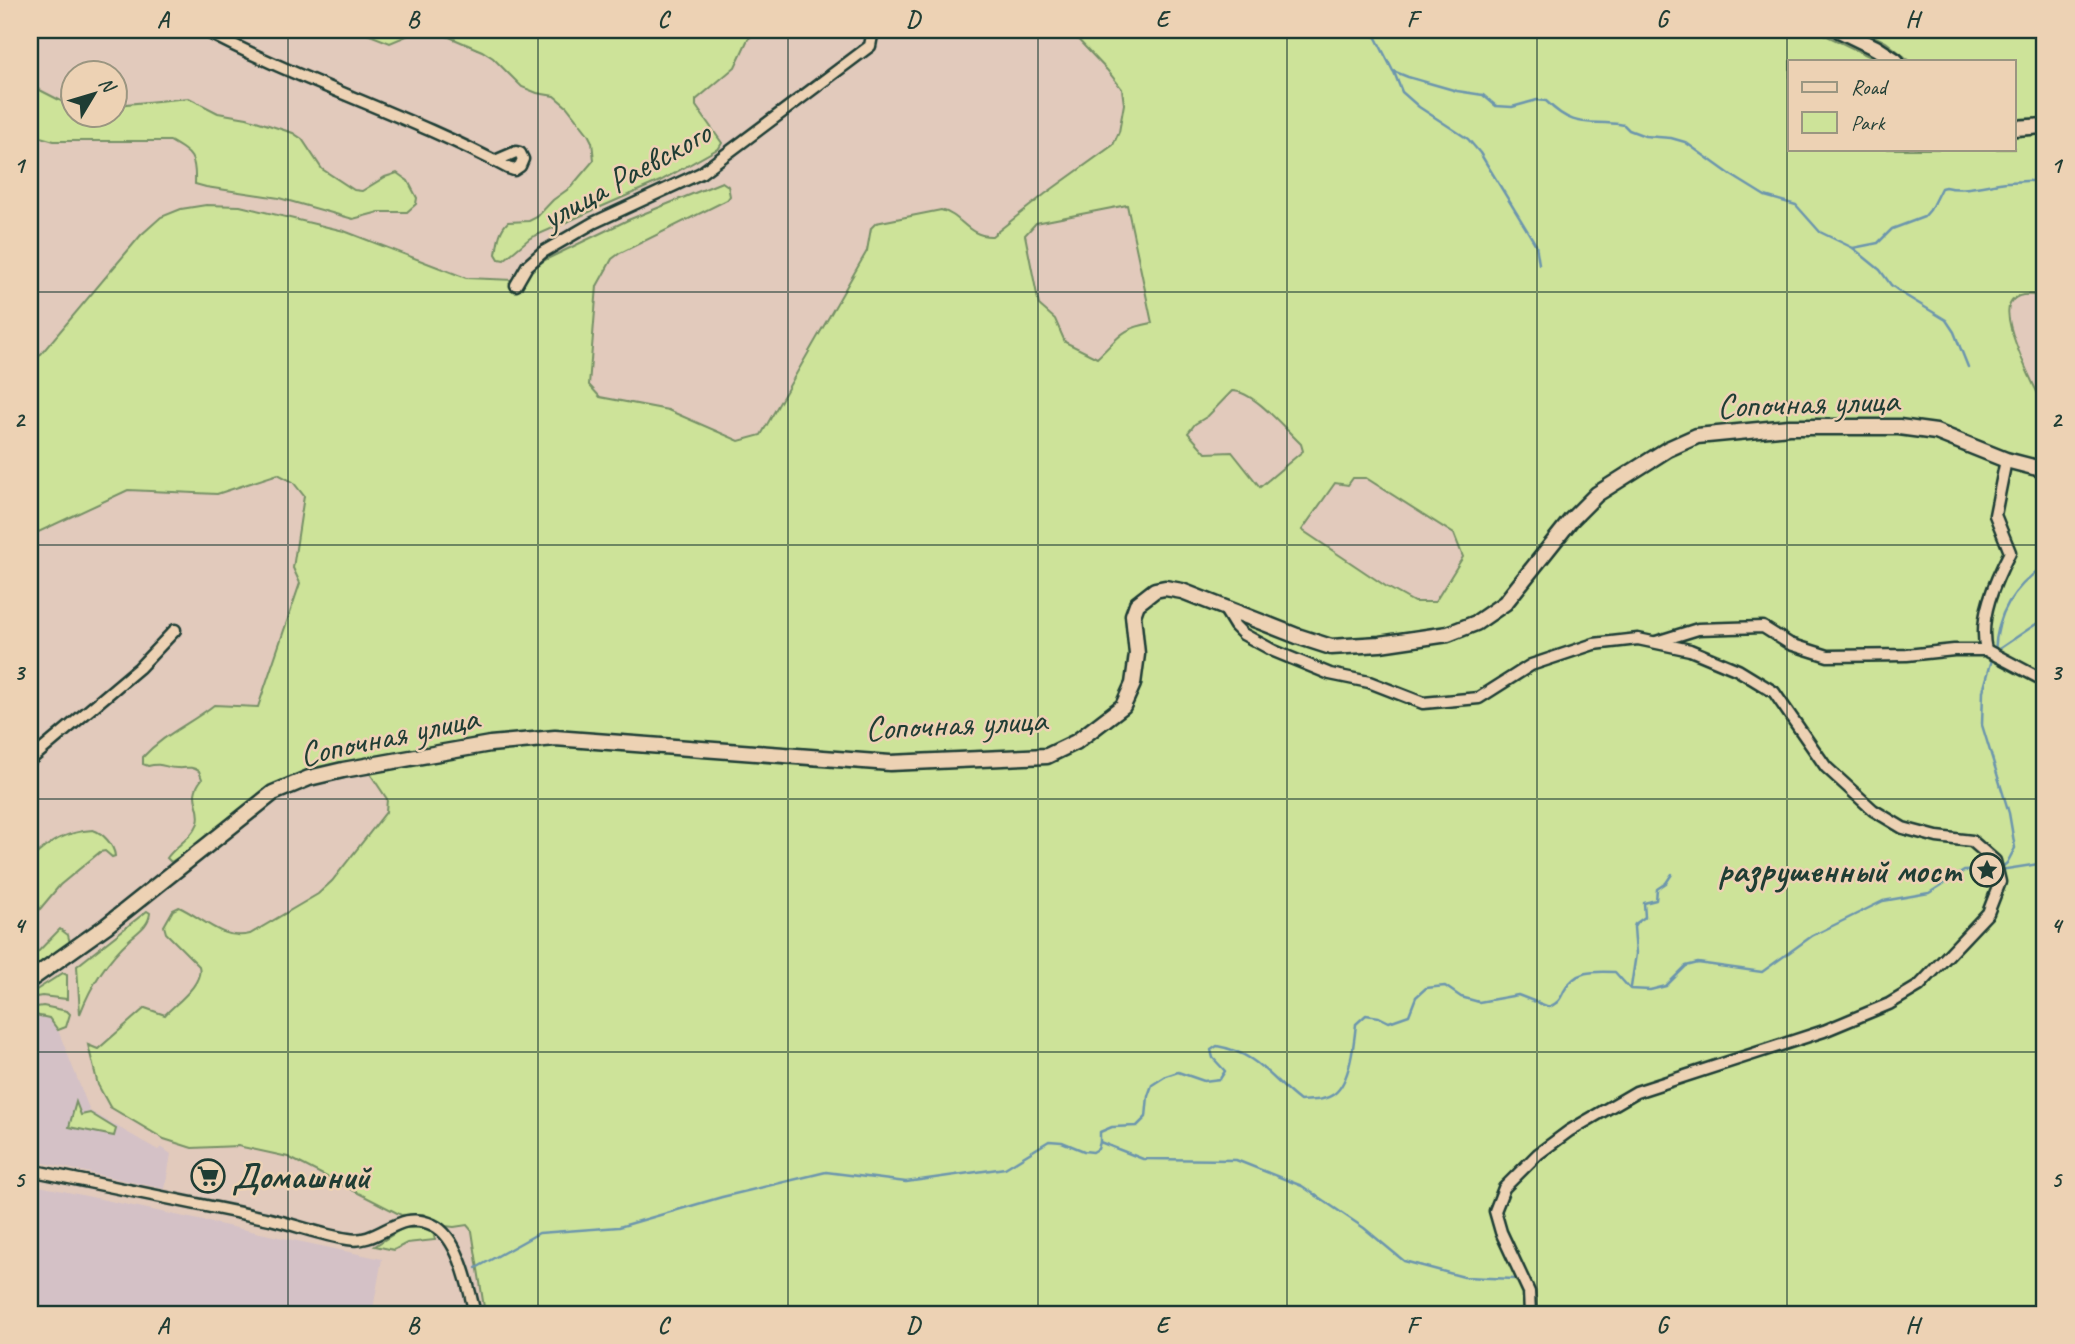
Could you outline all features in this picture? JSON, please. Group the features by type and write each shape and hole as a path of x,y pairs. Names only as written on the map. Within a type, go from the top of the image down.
{"main road":[{"path":"1839,30 1894,60"},
{"path":"2016,128 2045,126"},
{"name":"Сопочная улица","path":"30,980 106,926 274,793 309,778 443,751 555,738 890,763 1046,756 1094,730 1123,706 1133,684 1137,654 1133,615 1137,604 1146,596 1165,588 1331,647 1448,634 1476,623 1505,603 1571,520 1597,494 1668,449 1697,436 1789,427 1899,427 1936,432 2006,460 2045,470"}],"street":[{"path":"204,30 244,51 382,108 495,161"},
{"name":"улица Раевского","path":"516,285 527,266 543,252 593,223 701,173 870,46 873,30"},
{"path":"1986,650 1983,633 1990,596 2010,552 1995,515 2006,460"},
{"path":"1224,608 1243,634 1274,651 1330,674 1369,682 1423,703 1479,698 1531,665 1594,644 1638,639 1690,650 1738,670 1774,692 1826,766 1868,806 1903,828 1937,837 1972,841 1995,862 2000,882 1988,913 1919,986 1889,1004 1824,1031 1636,1092 1569,1130 1538,1154 1504,1188 1495,1211 1500,1232 1529,1292 1530,1314"},
{"path":"1656,643 1698,629 1763,627 1790,643 1828,656 1986,650 2045,681"},
{"path":"30,760 139,668 176,630"},
{"path":"30,1170 280,1221 348,1239 374,1236 401,1221 423,1221 441,1230 458,1258 475,1314"}],"shaded area":[{"path":"30,1014 49,1018 58,1030 90,1111 158,1150 161,1147 171,1154 165,1189 30,1160"},
{"path":"30,1184 382,1259 372,1314 30,1314"}],"green space":[{"path":"357,30 759,30 748,39 735,67 696,100 696,106 722,143 719,148 660,181 530,238 504,260 499,259 496,254 499,236 505,225 508,222 529,221 537,217 553,200 571,187 594,160 588,134 567,107 554,96 522,87 493,58 482,51 447,36 416,32 390,43"},
{"path":"1069,30 1815,30 1877,60 1788,60 1788,150 2016,150 2016,137 2045,134 2045,296 2017,297 2010,304 2008,313 2020,356 2045,408 2045,1314 485,1314 472,1231 467,1225 445,1226 423,1214 401,1215 288,1157 238,1146 192,1148 164,1139 110,1107 98,1085 88,1045 98,1049 145,1008 165,1015 188,993 197,980 199,966 166,933 164,926 173,910 179,907 230,934 250,934 318,894 332,881 386,812 387,799 367,769 304,775 171,862 167,858 192,833 198,823 195,792 202,779 199,771 195,769 148,766 143,764 143,757 214,705 258,707 300,583 293,568 304,496 293,482 278,474 217,494 128,490 30,536 30,436 35,438 30,430 30,367 141,235 161,217 181,209 206,205 240,206 344,231 466,278 514,280 547,259 628,220 722,182 728,186 730,196 727,200 612,259 597,286 589,385 600,397 668,410 739,441 761,435 867,251 871,228 876,223 941,210 954,216 970,230 992,236 1113,145 1119,132 1124,104 1122,89","holes":["1127,205 1152,323 1126,331 1097,358 1065,342 1055,319 1039,305 1025,235 1036,223","1232,391 1250,397 1301,444 1303,451 1260,487 1232,452 1206,453 1188,433","1353,478 1366,478 1454,534 1463,557 1435,602 1414,602 1302,530 1335,483 1348,485"]},
{"path":"1862,30 2045,30 2045,118 2016,119 2016,60 1909,60 1886,42"},
{"path":"30,85 60,100 60,130 130,130 130,104 189,98 218,113 247,118 293,133 302,139 322,169 354,190 362,191 397,173 408,181 417,198 416,204 407,212 379,212 353,219 279,198 195,184 195,167 191,157 170,141 54,141 30,134"},
{"path":"93,830 107,840 115,856 112,857 105,851 100,852 60,885 30,921 30,860 58,839"},
{"path":"147,911 150,913 146,924 107,964 80,1014 77,966"},
{"path":"60,929 68,935 70,943 39,965 33,965 30,960"},
{"path":"63,973 67,975 67,999 42,996 30,998 30,994"},
{"path":"43,1006 67,1011 70,1014 66,1027 58,1030 49,1018 30,1014 30,1008"},
{"path":"76,1102 81,1115 90,1113 116,1129 114,1136 69,1127"},
{"path":"403,1228 423,1228 433,1232 435,1240 407,1243 394,1250 375,1246"}],"waterway":[{"path":"1372,30 1393,71 1408,77 1457,91 1483,95 1496,106 1512,107 1537,100 1546,101 1566,117 1575,120 1624,125 1629,130 1645,136 1685,142 1765,196 1796,205 1820,232 1853,248 1880,270 1891,285 1946,320 1954,332 1968,367"},
{"path":"1394,72 1402,92 1419,107 1468,139 1480,153 1536,245 1539,264"},
{"path":"1853,248 1878,243 1892,229 1924,217 1941,188 1968,188 2045,179"},
{"path":"1995,652 1999,625 2009,602 2024,583 2045,565"},
{"path":"1996,651 2045,618"},
{"path":"1993,656 1983,691 1982,725 2009,813 2015,848 2007,863 2000,869"},
{"path":"2000,870 2045,863"},
{"path":"1100,1142 1100,1132 1112,1127 1137,1126 1146,1117 1152,1085 1166,1076 1178,1072 1204,1081 1220,1079 1225,1071 1213,1058 1211,1050 1217,1046 1231,1049 1253,1060 1300,1101 1322,1099 1334,1094 1344,1081 1356,1024 1366,1015 1389,1022 1409,1015 1416,997 1426,988 1445,986 1461,997 1479,1002 1518,995 1549,1007 1558,1001 1568,984 1585,973 1615,972 1630,989 1650,990 1666,986 1686,966 1698,963 1762,972 1812,936 1883,901 1929,893 1964,871 1994,870"},
{"path":"1631,987 1636,954 1635,924 1645,917 1644,903 1656,900 1657,889 1666,883 1672,874"},
{"path":"476,1268 539,1233 619,1227 722,1197 826,1172 906,1182 1005,1168 1049,1141 1062,1142 1093,1152 1098,1149 1100,1142 1143,1159 1236,1160 1302,1186 1364,1228 1404,1261 1464,1277 1515,1279"}],"place":[{"name":"разрушенный мост","path":"1987,870"},
{"name":"Домашний","path":"208,1176"}]}
